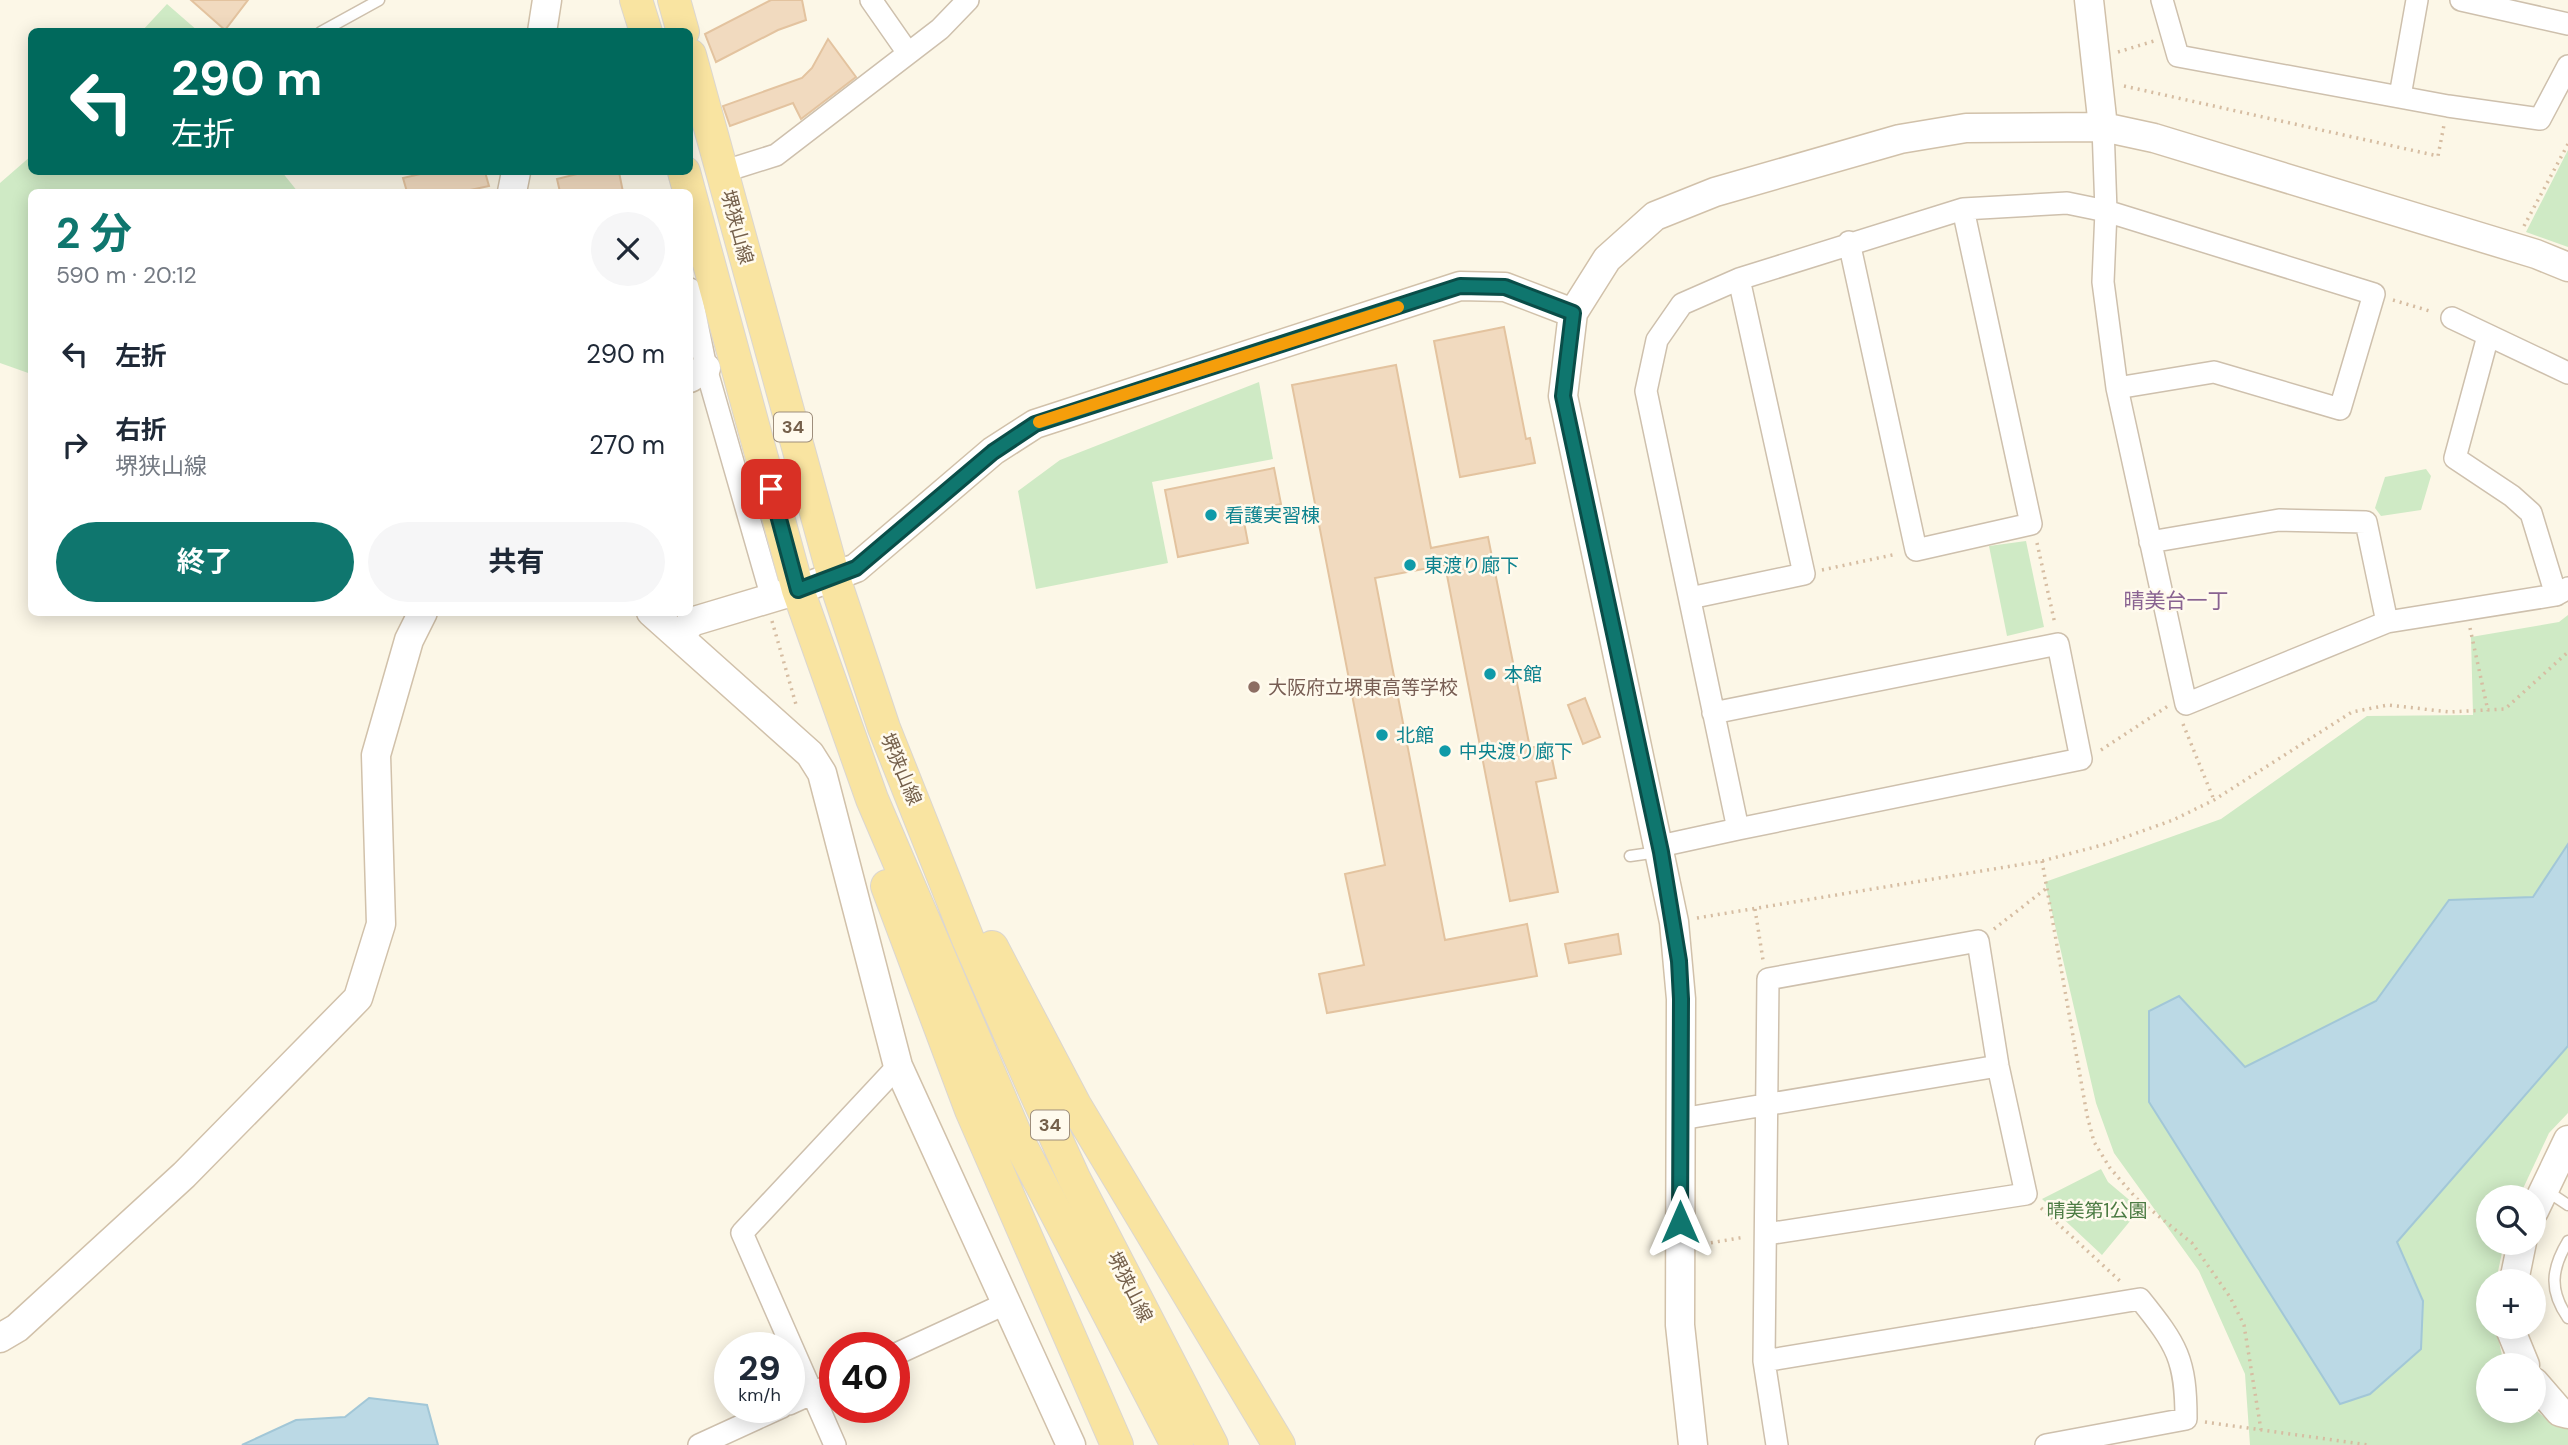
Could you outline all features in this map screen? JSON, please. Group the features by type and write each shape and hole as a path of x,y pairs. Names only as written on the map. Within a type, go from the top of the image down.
{"main road":[{"path":"636,0 645,28"},
{"path":"674,0 682,28"},
{"name":"堺狭山線","path":"693,66 834,578 884,728 968,939 1058,1142 1212,1445"},
{"name":"堺狭山線","path":"693,214 780,601 872,799 1018,1140 1177,1445"},
{"path":"912,794 1075,1105 1279,1445"},
{"path":"872,799 885,882 938,1023 971,1110 1117,1445"}],"street":[{"path":"543,28 547,0"},
{"path":"871,0 908,53"},
{"path":"722,172 776,155 940,29 968,0"},
{"path":"2089,0 2103,127 2106,211 2103,282 2117,388 2185,700 2387,622 2562,592 2530,513 2512,496 2455,458 2488,336"},
{"path":"2162,0 2178,56 2448,106 2540,119 2568,66"},
{"path":"2400,96 2417,0"},
{"path":"2461,0 2568,24"},
{"path":"1693,1445 1680,1325 1679,961 1660,849 1563,396 1573,313 1607,259 1655,216 1715,192 1900,139 1965,128 2103,127 2154,138 2536,254 2568,267"},
{"path":"1738,829 1647,391 1657,340 1682,304 1739,279 1849,242 1963,209 2067,204 2106,211 2374,294 2340,409 2214,372 2117,388"},
{"path":"1849,242 1916,550 2031,524 1963,209"},
{"path":"1689,598 1804,574 1739,279"},
{"path":"681,637 691,622 780,601 856,568 993,452 1035,424 1460,286 1505,287 1573,313"},
{"path":"2452,318 2568,373"},
{"path":"693,320 698,373 780,601"},
{"path":"2150,542 2279,520 2366,522 2387,622"},
{"path":"0,1338 17,1328 184,1175 358,998 381,924 376,755 409,640 421,616"},
{"path":"656,616 810,754 822,773 898,1066 1071,1445"},
{"path":"1660,849 1738,829 2081,759 2057,644 1713,713"},
{"path":"1768,1234 2026,1194 1998,1066 1978,941 1769,979 1768,1234 1764,1361 1777,1445"},
{"path":"835,1445 742,1233 898,1066"},
{"path":"1681,1119 1998,1066"},
{"path":"2546,1185 2568,1140"},
{"path":"1764,1361 2140,1299 2171,1337 2186,1379 2186,1419 2046,1445"},
{"path":"910,1348 1007,1303"},
{"path":"805,1396 819,1389"},
{"path":"2546,1396 2560,1412 2568,1414"},
{"path":"699,1445 747,1423"}],"lane":[{"path":"328,28 379,0"},
{"path":"1630,856 1660,849"},
{"path":"2546,1201 2568,1205"},
{"path":"2568,1241 2552,1281 2557,1302 2568,1318"}],"path":[{"path":"2113,54 2172,36"},
{"path":"2115,84 2438,156 2448,106"},
{"path":"2520,235 2568,144"},
{"path":"2374,294 2452,318"},
{"path":"2031,524 2057,644"},
{"path":"1804,574 1916,550"},
{"path":"780,601 799,715"},
{"path":"2467,610 2488,711"},
{"path":"1688,919 2042,862 2106,844 2173,820 2214,800 2352,712 2388,705 2450,712 2505,709 2568,652"},
{"path":"2081,759 2089,758 2185,700"},
{"path":"2185,700 2182,722 2214,800"},
{"path":"2042,862 2094,1142 2110,1168 2136,1198 2192,1242 2230,1297 2244,1325 2261,1430"},
{"path":"1978,941 2048,887"},
{"path":"1755,909 1769,979"},
{"path":"2026,1194 2140,1299"},
{"path":"1680,1247 1768,1234"},
{"path":"2186,1419 2369,1445"}],"green space":[{"path":"167,4 195,28 145,28"},
{"path":"2568,150 2568,247 2526,232"},
{"path":"28,159 28,175 284,175 296,189 28,189 28,373 0,363 0,183"},
{"path":"1259,382 1273,459 1152,482 1168,563 1036,589 1018,491 1060,460"},
{"path":"2426,469 2431,476 2421,510 2381,516 2375,508 2385,477"},
{"path":"2026,541 2044,627 2007,636 1989,546"},
{"path":"2568,615 2568,1113 2549,1133 2525,1185 2476,1185 2476,1255 2501,1255 2499,1269 2476,1269 2476,1339 2499,1339 2501,1353 2476,1353 2476,1423 2546,1423 2546,1418 2552,1423 2568,1426 2568,1445 2250,1445 2245,1374 2199,1271 2114,1153 2096,1103 2045,882 2221,819 2367,716 2473,715 2471,637 2559,622"},
{"name":"晴美第1公園","path":"2101,1169 2108,1182 2140,1209 2102,1255 2042,1199"}],"water":[{"path":"2568,844 2568,1046 2397,1242 2423,1301 2421,1349 2370,1394 2340,1404 2149,1102 2149,1011 2179,996 2245,1067 2376,1001 2449,900 2533,897"},
{"path":"369,1398 427,1405 438,1445 242,1445 296,1420 345,1417"}],"building":[{"path":"191,0 248,0 227,28 223,28"},
{"path":"771,0 802,0 806,20 778,30 716,62 705,34"},
{"path":"828,39 856,77 801,119 793,103 730,126 723,106 802,78 812,68"},
{"path":"416,175 486,175 489,186 475,189 406,189 403,178"},
{"path":"573,175 620,175 622,189 559,189 557,179"},
{"path":"1504,327 1526,439 1530,438 1535,463 1460,477 1434,341"},
{"path":"1396,365 1431,548 1488,537 1530,748 1549,744 1556,778 1536,782 1558,892 1510,901 1445,565 1375,578 1445,940 1527,924 1537,976 1327,1013 1319,974 1364,965 1345,874 1385,865 1292,385"},
{"name":"看護実習棟","path":"1274,468 1281,504 1251,510 1253,520 1244,522 1248,543 1178,557 1165,490"},
{"path":"1585,698 1600,737 1583,744 1568,705"},
{"path":"1618,934 1621,954 1569,963 1565,944"}],"slow traffic":[{"path":"1039,422 1398,307"}],"place":[{"name":"看護実習棟","path":"1211,515"},
{"name":"東渡り廊下","path":"1410,565"},
{"name":"本館","path":"1490,674"},
{"name":"大阪府立堺東高等学校","path":"1254,687"},
{"name":"北館","path":"1382,735"},
{"name":"中央渡り廊下","path":"1445,751"}],"district":[{"name":"晴美台一丁","path":"2176,601"}],"route":[{"path":"771,489 798,590 856,568 993,452 1035,424 1460,286 1505,287 1573,313 1563,396 1661,852 1679,961 1680,1222"}]}
